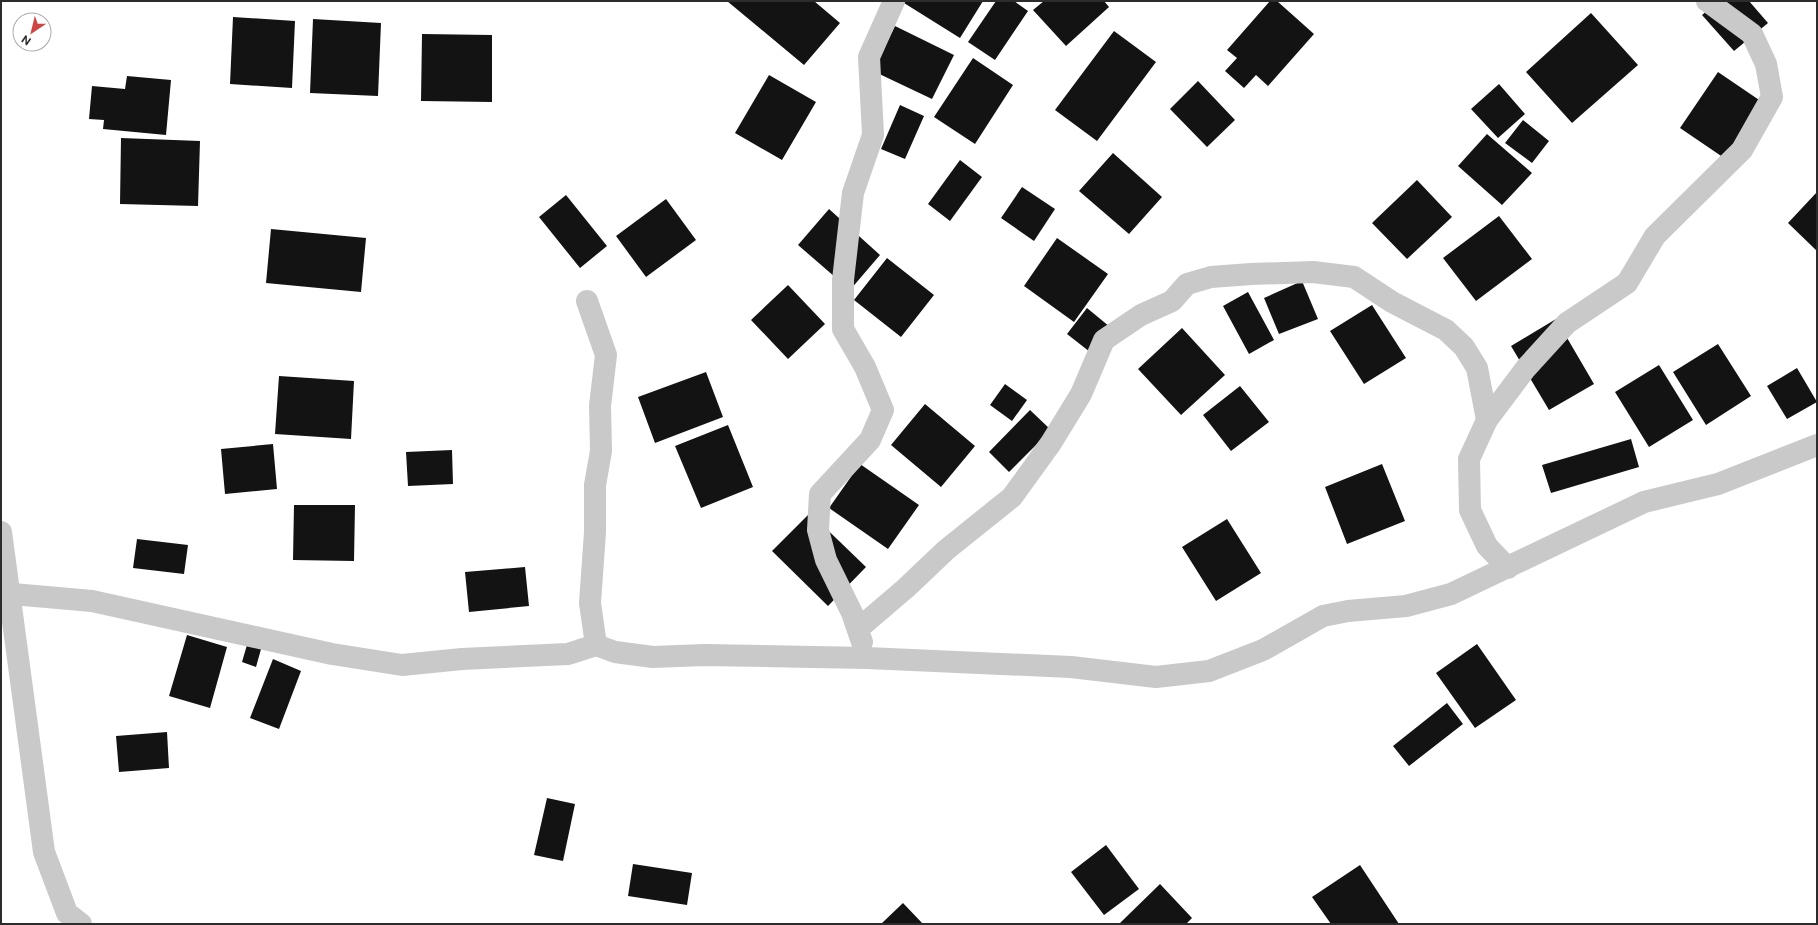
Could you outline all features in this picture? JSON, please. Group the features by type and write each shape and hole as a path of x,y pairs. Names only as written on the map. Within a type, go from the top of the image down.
{"street":[{"path":"868,658 858,629 826,560 818,530 818,523 820,494 870,440 883,410 865,367 843,329 843,280 853,193 873,135 869,57 894,1"},
{"path":"1508,568 1487,546 1470,510 1470,459 1487,420 1526,368 1567,323 1627,284 1655,236 1742,150 1772,97 1766,64 1752,34 1707,1"},
{"path":"858,629 906,588 946,550 1012,497 1051,443 1081,394 1104,340 1141,315 1172,301 1187,284 1211,277 1251,274 1313,272 1354,276 1392,302 1446,330 1464,347 1477,368 1487,420"},
{"path":"587,301 606,356 600,406 601,451 595,485 595,532 590,603 596,645"},
{"path":"6,593 92,601 332,654 402,665 462,659 568,654 596,645 615,652 653,657 704,655 868,658 1070,667 1156,677 1209,671 1263,650 1323,616 1348,611 1406,606 1451,594 1644,502 1718,484 1817,445"},
{"path":"1,532 6,593 44,852 67,913 81,924"}],"building":[{"path":"727,1 814,1 840,23 804,65"},
{"path":"905,1 983,1 960,38 904,3"},
{"path":"996,1 1014,1 1028,11 995,60 968,42"},
{"path":"1044,1 1104,1 1109,7 1066,46 1033,10"},
{"path":"1270,1 1277,1 1314,34 1268,86 1256,75 1244,88 1225,71 1237,58 1227,50"},
{"path":"1719,1 1749,1 1768,23 1734,51 1702,15"},
{"path":"1591,13 1638,65 1572,123 1526,72"},
{"path":"233,17 295,21 292,88 230,84"},
{"path":"313,19 381,23 378,96 310,93"},
{"path":"895,26 954,55 932,99 873,71"},
{"path":"1114,31 1156,62 1097,141 1055,110"},
{"path":"422,34 492,35 492,102 421,101"},
{"path":"973,58 1013,85 975,144 934,117"},
{"path":"1718,72 1768,106 1730,162 1680,128"},
{"path":"769,75 816,102 782,160 735,133"},
{"path":"127,76 171,80 166,135 103,129 104,120 89,119 92,86 125,89"},
{"path":"1198,81 1235,120 1207,147 1170,109"},
{"path":"1499,84 1525,114 1498,138 1471,109"},
{"path":"900,105 924,116 905,159 881,149"},
{"path":"1523,120 1549,141 1532,163 1505,143"},
{"path":"1487,134 1532,173 1502,205 1458,166"},
{"path":"121,138 200,141 198,206 120,204"},
{"path":"1113,153 1162,197 1129,234 1079,191"},
{"path":"960,160 982,177 950,221 928,204"},
{"path":"1417,180 1452,217 1407,259 1372,223"},
{"path":"1022,187 1055,209 1034,241 1001,218"},
{"path":"1817,192 1817,251 1788,223"},
{"path":"566,195 607,246 580,268 539,217"},
{"path":"666,199 696,240 646,277 616,236"},
{"path":"829,209 880,255 850,290 798,245"},
{"path":"1499,216 1532,259 1476,301 1443,258"},
{"path":"271,229 366,238 361,292 266,283"},
{"path":"1057,238 1108,274 1074,322 1024,286"},
{"path":"887,258 934,295 901,337 854,300"},
{"path":"1302,281 1318,319 1279,334 1264,298"},
{"path":"788,285 825,324 788,359 751,320"},
{"path":"1248,292 1274,340 1249,354 1223,306"},
{"path":"1372,305 1406,358 1364,384 1330,331"},
{"path":"1087,308 1110,327 1090,352 1067,334"},
{"path":"1556,319 1594,384 1549,410 1511,346"},
{"path":"1182,328 1225,375 1181,415 1138,369"},
{"path":"1718,344 1751,396 1706,425 1673,372"},
{"path":"1659,365 1693,420 1649,447 1615,392"},
{"path":"1797,368 1817,402 1787,419 1767,386"},
{"path":"706,372 723,417 655,443 638,397"},
{"path":"279,376 354,381 351,439 275,434"},
{"path":"1005,384 1027,400 1012,421 990,405"},
{"path":"1240,386 1269,422 1231,451 1203,415"},
{"path":"925,404 975,446 941,487 891,445"},
{"path":"1030,410 1051,430 1009,472 989,452"},
{"path":"728,425 753,487 701,508 675,446"},
{"path":"1631,439 1639,467 1551,493 1542,465"},
{"path":"273,444 277,489 225,494 221,449"},
{"path":"452,450 453,484 408,486 406,452"},
{"path":"860,464 919,505 888,549 829,508"},
{"path":"1382,464 1405,521 1347,544 1325,487"},
{"path":"294,505 355,505 354,561 293,560"},
{"path":"810,513 866,567 828,606 772,551"},
{"path":"1227,519 1261,573 1216,601 1182,547"},
{"path":"137,539 188,545 184,574 133,568"},
{"path":"525,567 529,606 469,612 465,572"},
{"path":"187,635 227,647 210,708 169,696"},
{"path":"249,638 263,642 256,667 242,662"},
{"path":"1477,644 1516,700 1475,728 1436,673"},
{"path":"273,659 301,671 279,729 250,718"},
{"path":"1447,703 1463,724 1409,766 1393,746"},
{"path":"167,732 169,768 119,772 116,736"},
{"path":"547,798 575,804 563,861 534,855"},
{"path":"1106,845 1139,889 1104,915 1071,872"},
{"path":"633,864 692,873 687,905 628,896"},
{"path":"1360,865 1399,924 1331,924 1312,897"},
{"path":"1160,884 1192,918 1186,924 1119,924"},
{"path":"903,903 923,924 881,924"}]}
